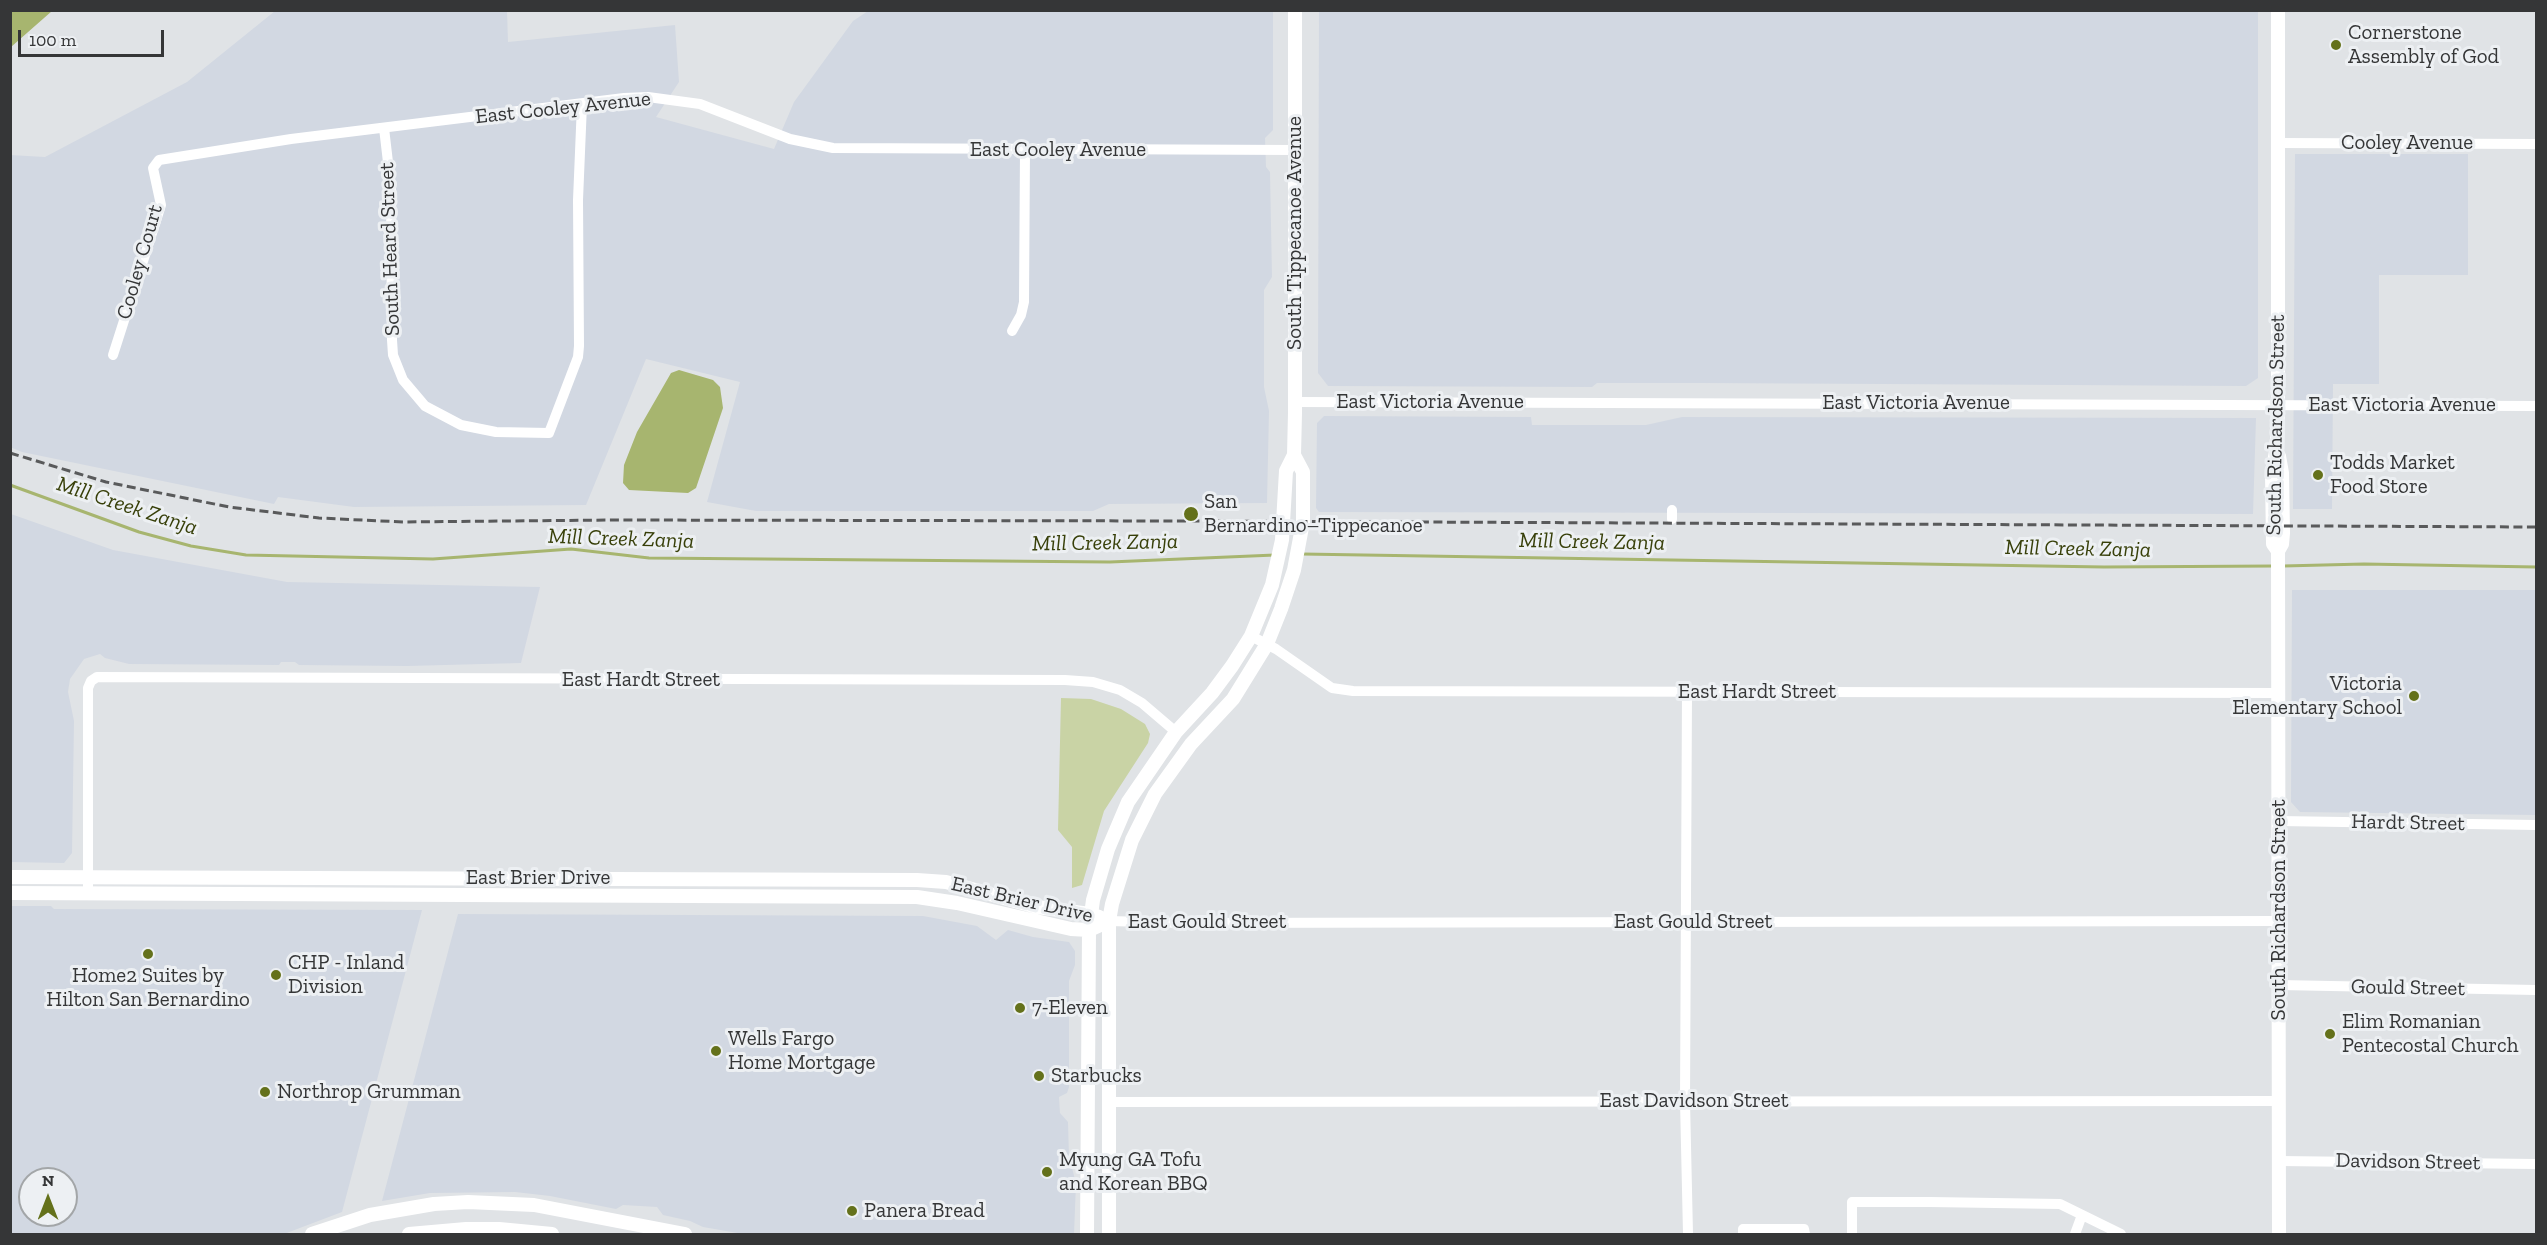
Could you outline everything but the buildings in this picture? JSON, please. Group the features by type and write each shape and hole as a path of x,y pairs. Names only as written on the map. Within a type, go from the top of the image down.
{"street":[{"name":"South Tippecanoe Avenue","path":"1087,1234 1090,914 1118,823 1151,766 1176,732 1212,693 1251,636 1274,576 1282,540 1286,471 1294,455 1296,402 1295,10"},
{"name":"South Richardson Street","path":"2278,10 2277,446 2282,473 2283,544 2278,551 2277,579 2279,1234"},
{"name":"East Cooley Avenue","path":"153,168 159,160 291,139 624,98 678,100 722,111 790,139 833,148 1296,150"},
{"name":"South Heard Street","path":"384,128 391,188 392,340 397,369 416,398 449,420 487,431 549,433 578,357 578,200 582,104"},
{"name":"Cooley Avenue","path":"2278,143 2536,144"},
{"path":"1012,331 1021,315 1024,302 1025,150"},
{"name":"Cooley Court","path":"113,355 161,205 153,168"},
{"name":"East Victoria Avenue","path":"1296,402 2536,406"},
{"name":"South Tippecanoe Avenue","path":"1109,1234 1108,921 1122,872 1143,816 1166,778 1191,744 1233,699 1267,644 1294,570 1300,540 1303,472 1294,455"},
{"name":"East Hardt Street","path":"1251,636 1267,644 1322,682 1343,690 2278,693"},
{"name":"East Hardt Street","path":"87,876 88,688 91,681 97,677 1065,680 1093,682 1120,690 1142,703 1176,732"},
{"path":"1687,692 1685,1101 1688,1234"},
{"path":"1176,732 1191,744"},
{"name":"Hardt Street","path":"2279,821 2536,825"},
{"path":"87,876 88,893"},
{"name":"East Brier Drive","path":"10,877 917,880 946,882 1037,907 1090,914 1108,921"},
{"name":"East Brier Drive","path":"10,893 917,897 1089,930 1108,921"},
{"name":"East Gould Street","path":"1108,921 2278,921"},
{"name":"Gould Street","path":"2279,985 2536,990"},
{"name":"East Davidson Street","path":"1109,1101 2279,1101"},
{"name":"Davidson Street","path":"2279,1161 2536,1164"},
{"path":"312,1234 370,1215 406,1208 434,1204 503,1202 564,1209 685,1234"},
{"path":"1851,1234 1852,1203 2060,1204 2121,1234"},
{"path":"2075,1234 2082,1215"},
{"path":"409,1234 466,1229 499,1229 552,1234"},
{"path":"1743,1234 1743,1229 1804,1229 1804,1234"}],"shaded area":[{"path":"11,10 52,10 52,11 11,47"},
{"path":"275,11 507,11 508,42 675,25 679,82 656,117 774,149 794,102 853,21 868,11 1273,11 1273,130 1265,138 1266,167 1270,172 1272,277 1264,290 1264,387 1269,411 1267,503 1109,504 1093,511 756,511 707,502 740,382 646,359 586,505 354,507 278,497 274,504 22,452 10,447 10,155 45,157 187,82"},
{"path":"1319,11 2258,11 2258,378 2246,386 1597,383 1592,387 1328,386 1318,373"},
{"path":"2295,154 2468,154 2468,275 2379,275 2379,384 2333,384 2332,509 2293,509"},
{"path":"679,370 713,380 720,387 723,408 696,488 688,493 629,490 623,483 624,465 637,432 671,373"},
{"path":"1324,416 1531,417 1532,425 1646,425 1682,417 2256,418 2253,514 1319,512 1316,508 1317,423"},
{"path":"11,514 113,550 287,582 540,587 521,663 407,666 299,665 295,662 281,662 279,665 129,664 105,658 100,654 84,659 70,679 68,692 74,721 72,853 64,863 11,862"},
{"name":"Victoria Elementary School","path":"2292,590 2536,590 2536,815 2300,812 2291,802"},
{"path":"1061,698 1091,699 1121,709 1145,724 1150,734 1148,743 1104,811 1082,885 1072,888 1072,847 1058,830"},
{"path":"11,906 51,906 54,909 422,910 342,1212 284,1234 11,1234"},
{"path":"458,914 923,916 977,926 996,940 1008,930 1033,937 1069,942 1075,951 1075,965 1069,981 1069,1087 1067,1093 1059,1097 1060,1113 1068,1122 1069,1157 1076,1183 1074,1234 743,1234 703,1227 690,1221 663,1215 657,1207 623,1205 616,1209 550,1196 515,1192 430,1193 382,1201"}],"waterway":[{"name":"Mill Creek Zanja","path":"10,485 139,532 191,546 246,555 433,559 571,549 649,558 1110,562 1275,555"},
{"name":"Mill Creek Zanja","path":"1302,554 2104,567 2274,566"},
{"name":"Mill Creek Zanja","path":"2283,566 2364,564 2536,567"}],"railway":[{"path":"10,453 106,482 229,507 319,518 403,522 1191,521 2536,527"}],"place":[{"name":"Cornerstone Assembly of God","path":"2336,45"},
{"name":"Todds Market Food Store","path":"2318,475"},
{"name":"San Bernardino–Tippecanoe","path":"1191,514"},
{"name":"Victoria Elementary School","path":"2414,696"},
{"name":"Home2 Suites by Hilton San Bernardino","path":"148,954"},
{"name":"CHP - Inland Division","path":"276,975"},
{"name":"7-Eleven","path":"1020,1008"},
{"name":"Elim Romanian Pentecostal Church","path":"2330,1034"},
{"name":"Wells Fargo Home Mortgage","path":"716,1051"},
{"name":"Starbucks","path":"1039,1076"},
{"name":"Northrop Grumman","path":"265,1092"},
{"name":"Myung GA Tofu and Korean BBQ","path":"1047,1172"},
{"name":"Panera Bread","path":"852,1211"}]}
